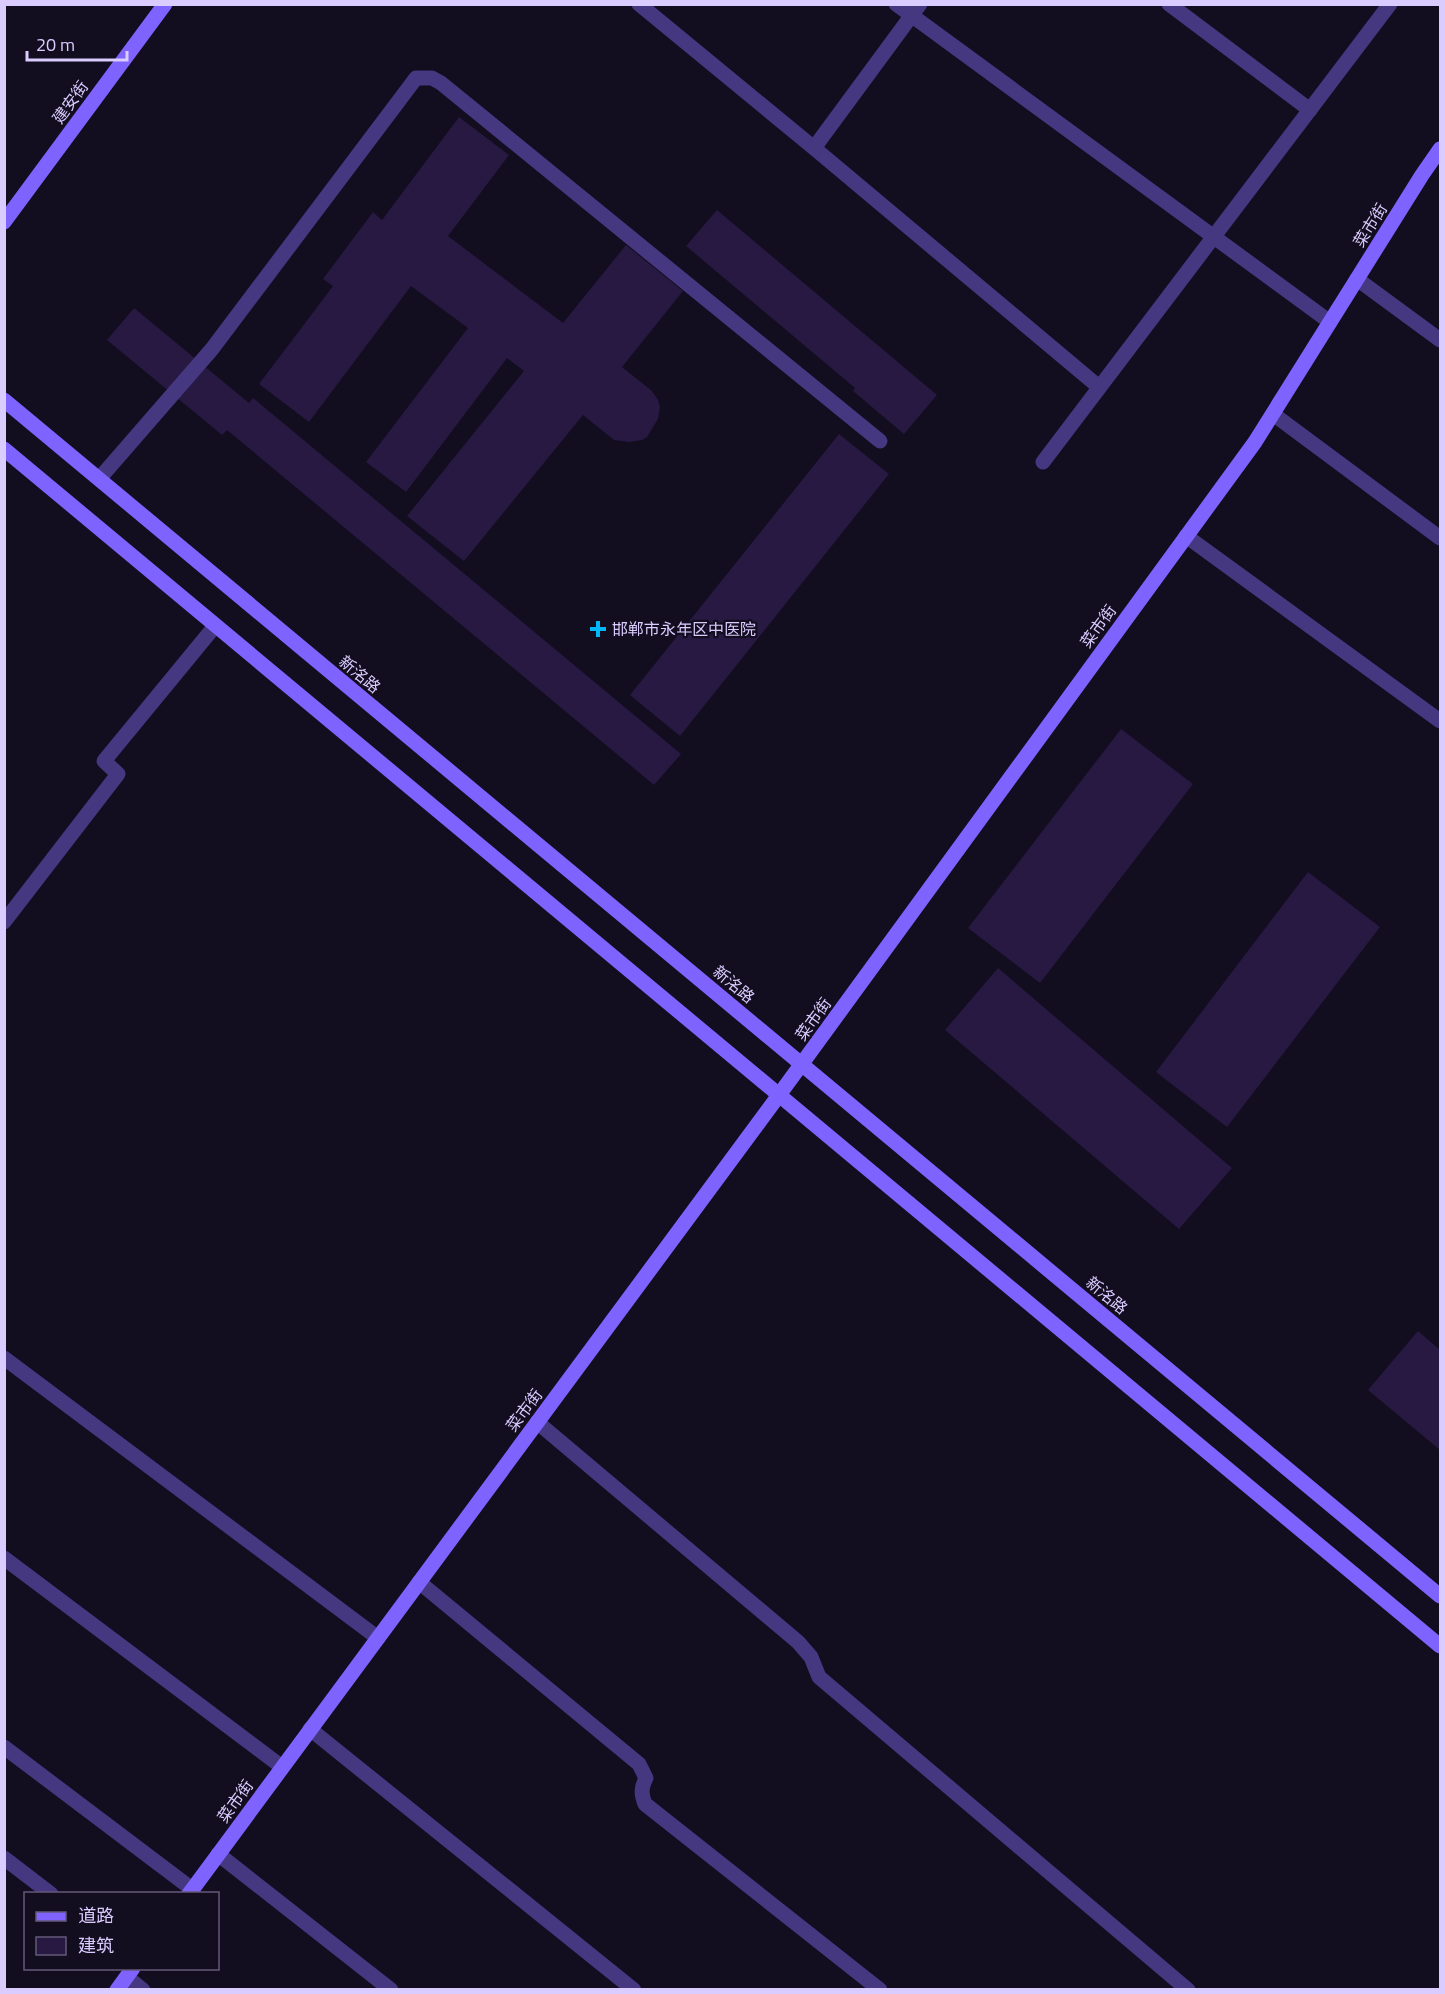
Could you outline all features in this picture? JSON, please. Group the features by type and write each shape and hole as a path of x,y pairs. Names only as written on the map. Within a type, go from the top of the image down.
{"main road":[{"name":"建安街","path":"4,222 165,4"},
{"name":"菜市街","path":"190,1891 802,1065 1255,442 1440,149"},
{"name":"新洺路","path":"4,400 1440,1596"},
{"path":"4,449 1440,1646"}],"lane":[{"path":"639,4 1100,387"},
{"path":"896,4 916,10 1213,237 1330,322"},
{"path":"1168,4 1310,110"},
{"path":"1043,462 1390,4"},
{"path":"814,148 916,10"},
{"path":"99,479 212,349 416,78 432,78 441,83 880,441"},
{"path":"1357,279 1440,340"},
{"path":"1273,414 1440,538"},
{"path":"1186,536 1440,721"},
{"path":"4,922 118,774 104,762 215,626"},
{"path":"4,1358 378,1638"},
{"path":"537,1422 798,1642 811,1657 819,1677 1188,1989"},
{"path":"4,1558 282,1767"},
{"path":"419,1582 639,1764 646,1778 642,1786 645,1804 880,1989"},
{"path":"310,1729 634,1989"},
{"path":"4,1747 190,1891"},
{"path":"218,1854 391,1989"},
{"path":"4,1858 50,1892"},
{"path":"126,1978 143,1989"}],"building":[{"path":"459,117 509,155 448,236 563,323 626,245 683,291 622,367 652,391 658,400 660,407 658,419 647,437 629,442 614,440 583,415 464,561 407,516 524,371 507,358 406,492 366,462 468,328 411,286 309,422 259,384 333,286 323,279 373,212 382,220"},
{"path":"717,210 937,395 904,434 853,391 855,388 686,246"},
{"path":"134,308 249,403 253,398 681,754 654,785 227,430 222,435 107,340"},
{"path":"839,434 889,474 680,736 630,695"},
{"path":"1121,729 1193,784 1040,983 968,928"},
{"path":"1308,872 1380,927 1227,1127 1156,1072"},
{"path":"998,968 1232,1168 1179,1229 945,1030"},
{"path":"1418,1331 1440,1350 1440,1450 1368,1390"}],"place":[{"name":"邯郸市永年区中医院","path":"598,629"}]}
